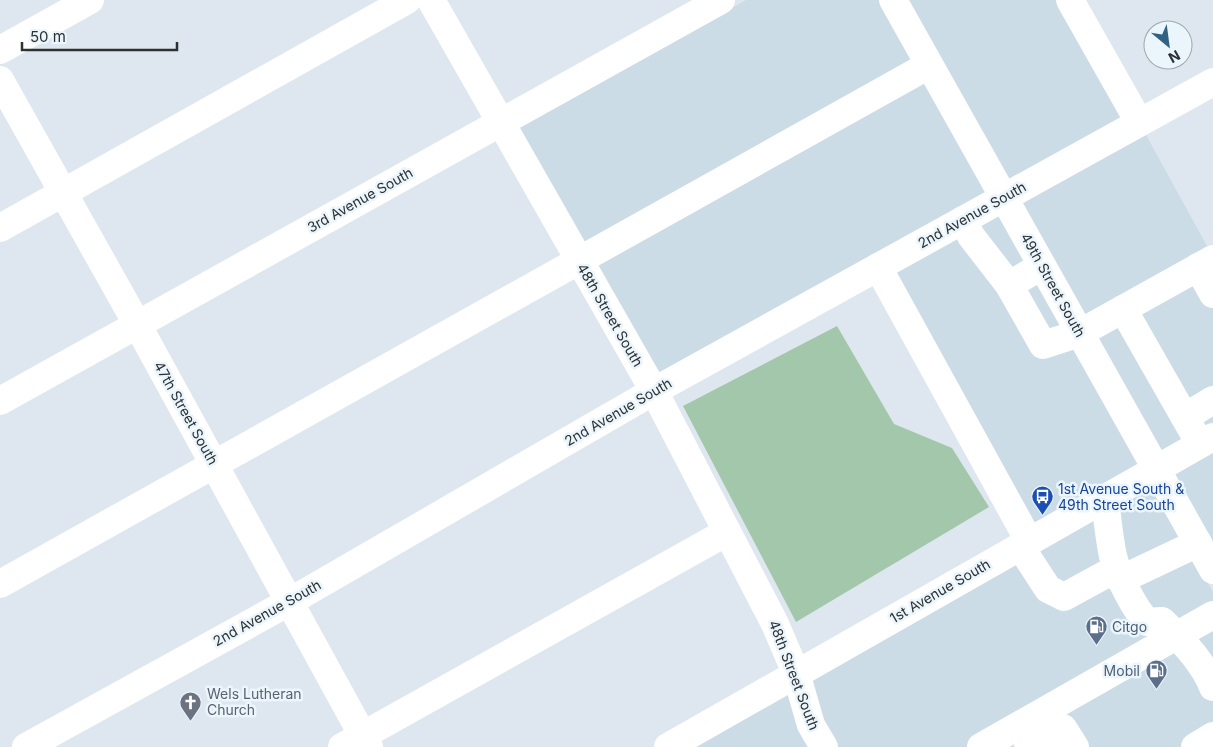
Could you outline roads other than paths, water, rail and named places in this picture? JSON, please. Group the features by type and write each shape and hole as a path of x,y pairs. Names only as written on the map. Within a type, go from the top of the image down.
{"street":[{"path":"0,50 90,0"},
{"path":"0,228 407,0"},
{"name":"48th Street South","path":"431,0 654,391 775,624 796,673 811,725 824,747"},
{"name":"3rd Avenue South","path":"0,401 721,0"},
{"name":"49th Street South","path":"893,0 1213,570"},
{"path":"1070,0 1139,122"},
{"path":"0,584 930,65"},
{"name":"47th Street South","path":"0,80 137,324 289,602 358,743"},
{"name":"2nd Avenue South","path":"26,747 289,602 654,391 1213,82"},
{"path":"963,220 971,236 1009,284 1042,344 1080,333 1206,263 1213,294"},
{"path":"1009,284 1042,266"},
{"path":"878,267 1048,588 1064,597 1108,573 1122,579 1198,543"},
{"path":"1123,309 1185,417 1207,441"},
{"path":"1185,417 1213,400"},
{"name":"1st Avenue South","path":"668,747 1207,441"},
{"path":"1105,498 1113,558 1142,616 1147,622 1162,621 1177,635 1209,677 1213,687"},
{"path":"358,743 727,532"},
{"path":"981,747 1213,615"},
{"path":"1028,747 1063,728 1075,747"},
{"path":"1195,747 1213,736"}],"place":[{"name":"1st Avenue South & 49th Street South","path":"1042,516"},
{"name":"Citgo","path":"1096,646"},
{"name":"Mobil","path":"1156,690"},
{"name":"Wels Lutheran Church","path":"191,721"}]}
